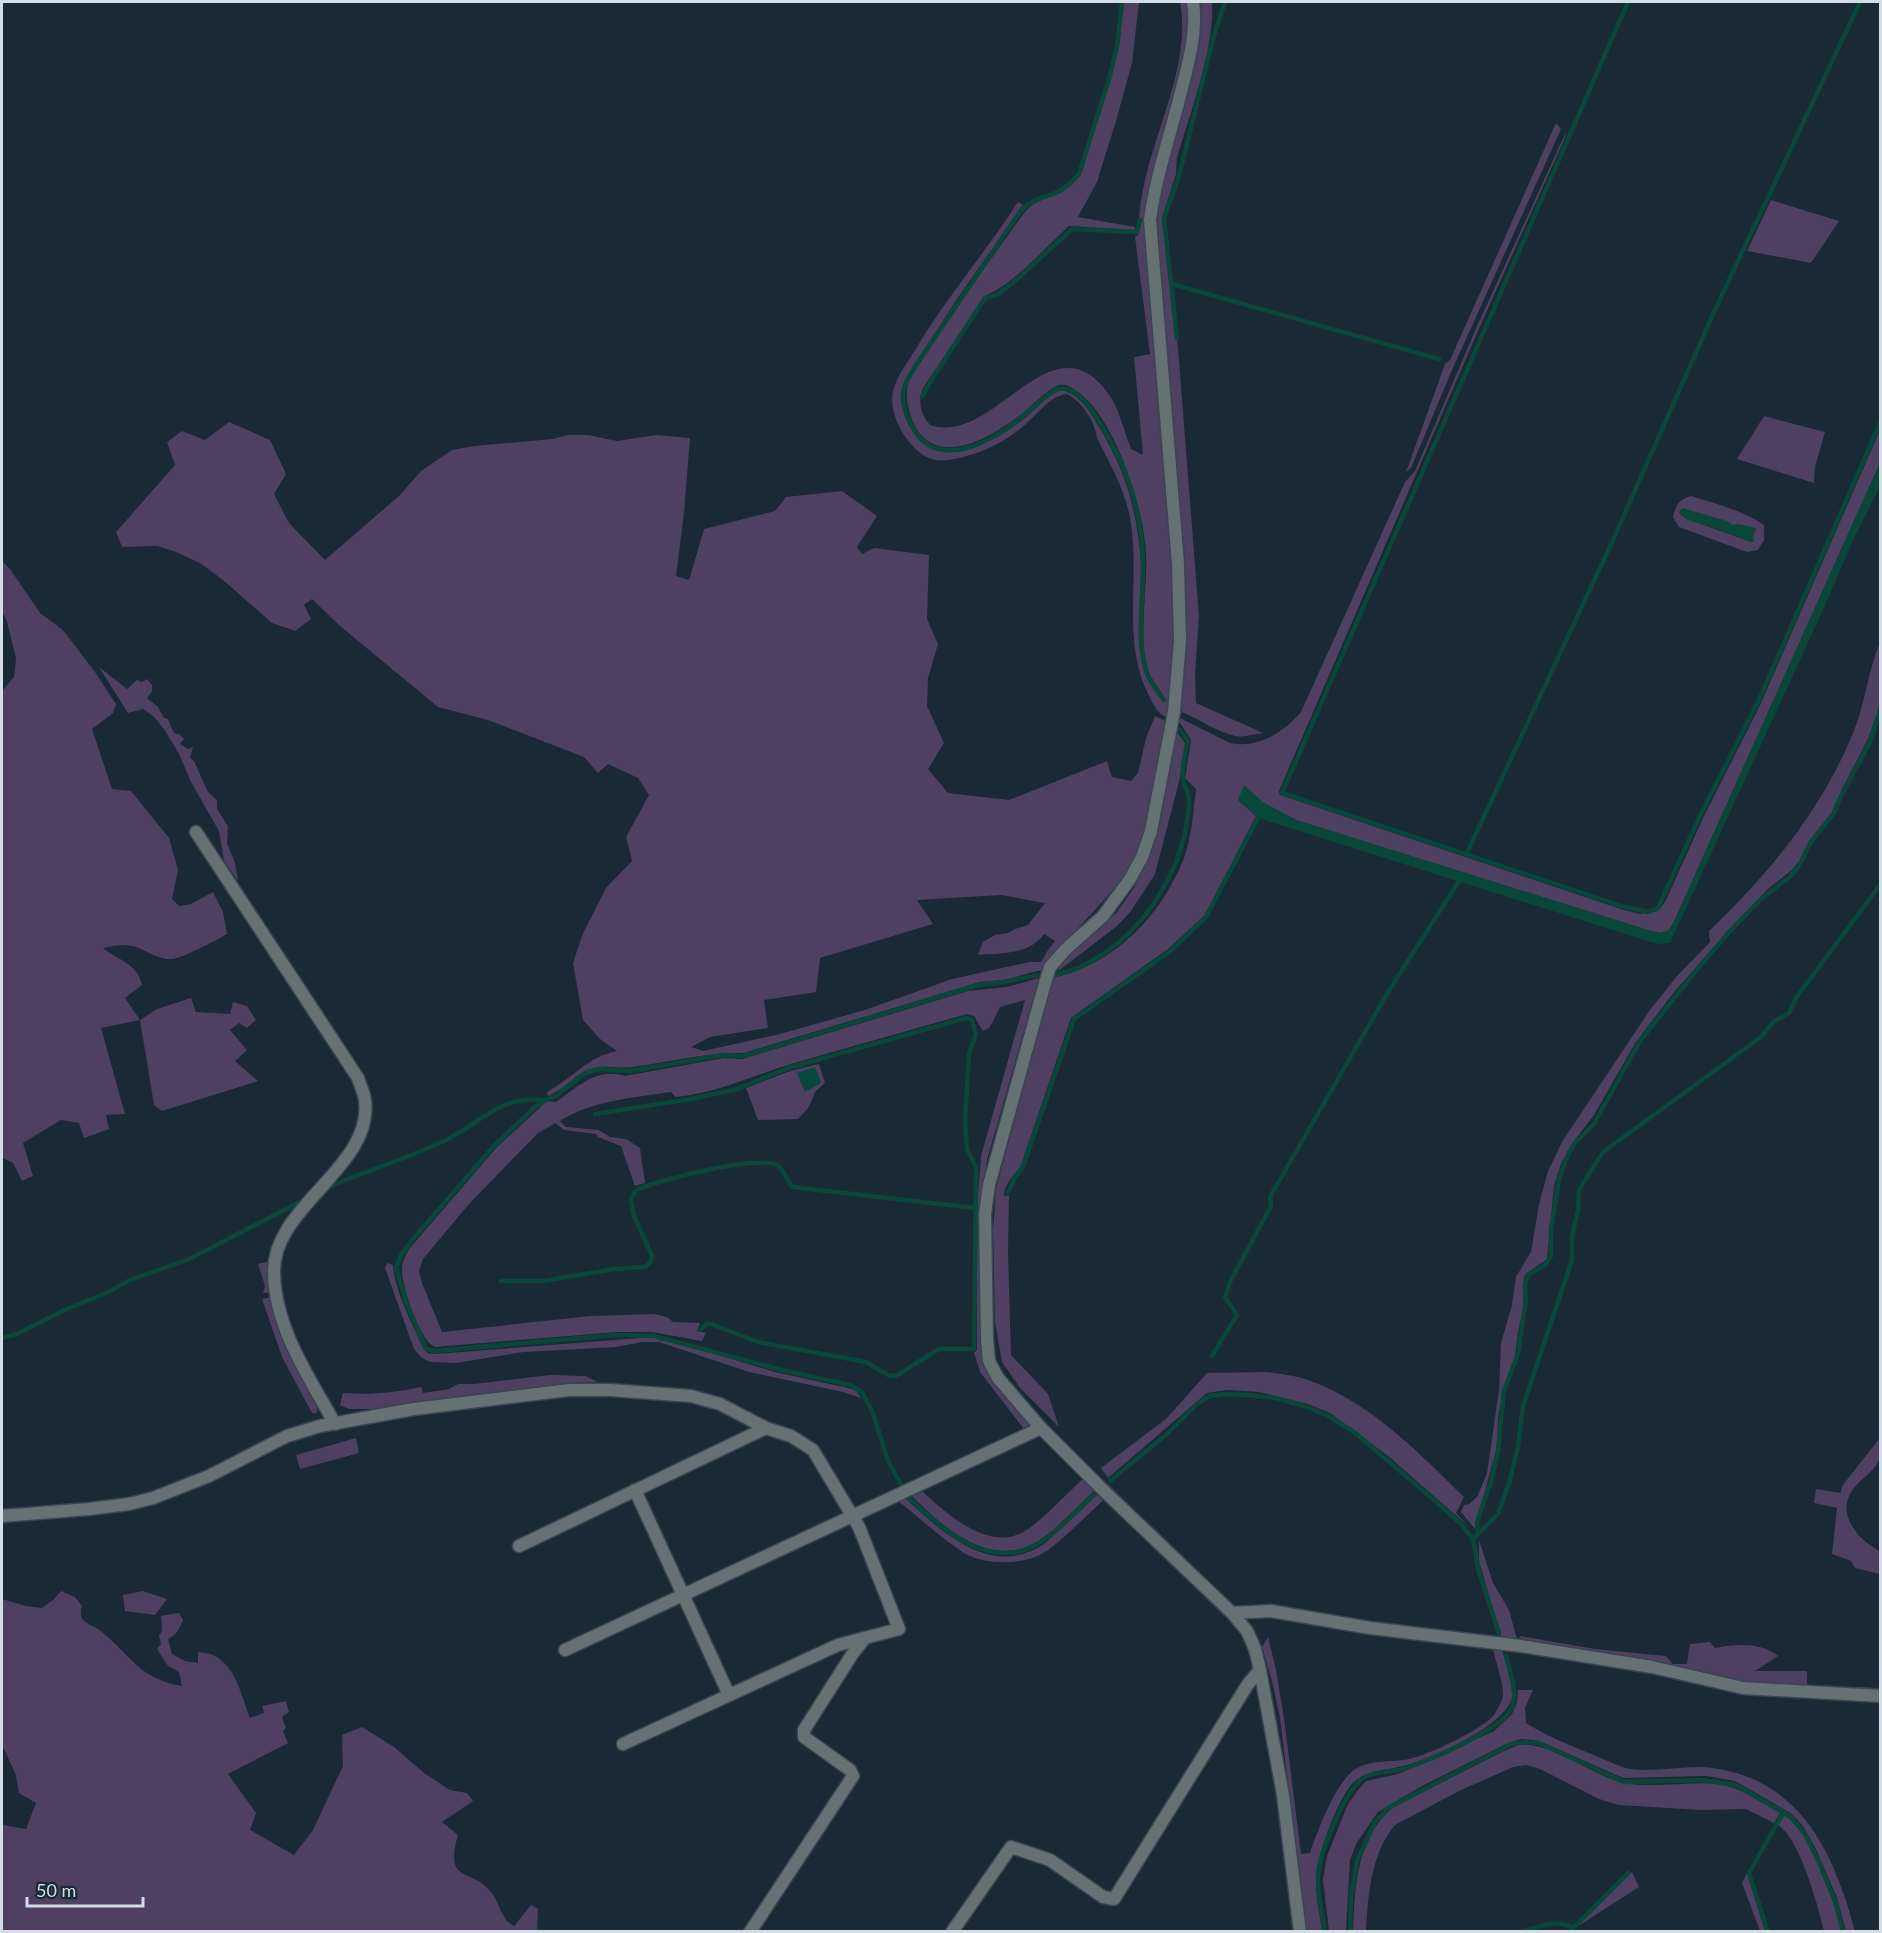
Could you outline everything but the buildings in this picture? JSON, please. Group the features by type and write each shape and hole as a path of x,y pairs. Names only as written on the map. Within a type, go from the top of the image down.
{"street":[{"path":"1193,2 1194,39 1158,176 1150,220 1179,575 1180,641 1174,712 1151,831 1142,857 1130,879 1103,916 1066,949 1050,967 988,1185 985,1214 987,1340 989,1361 998,1378 1041,1428 1232,1613 1247,1631 1255,1649 1260,1670 1283,1795 1300,1932"},
{"path":"196,832 358,1078 365,1101 364,1120 357,1141 315,1196 285,1230 276,1250 274,1273 280,1309 289,1341 335,1424"},
{"path":"2,1516 89,1509 129,1504 153,1498 209,1476 287,1436 335,1424 414,1410 569,1390 610,1390 691,1396 720,1404 765,1428 790,1436 813,1450 853,1516 899,1629 838,1646 623,1744"},
{"path":"519,1546 765,1428"},
{"path":"565,1650 1041,1428"},
{"path":"635,1490 729,1695"},
{"path":"1232,1613 1271,1611 1370,1628 1521,1646 1652,1667 1743,1688 1881,1696"},
{"path":"750,1932 853,1776 850,1770 804,1737 804,1730 865,1638"},
{"path":"952,1932 1011,1846 1050,1860 1103,1897 1114,1899 1248,1684 1260,1670"}],"shaded area":[{"path":"1123,2 1139,2 1132,63 1097,182 1078,217 1135,227 1135,230 1069,226 1018,274 985,296 923,388 920,403 922,412 930,425 954,427 977,418 1043,375 1065,368 1086,373 1108,393 1131,449 1143,455 1134,357 1150,354 1135,237 1139,234 1140,205 1146,176 1179,59 1182,31 1180,2 1188,2 1189,37 1147,203 1175,620 1168,718 1158,711 1148,694 1135,651 1133,540 1125,497 1097,438 1094,425 1083,407 1067,394 1060,396 1048,403 1020,429 996,445 968,456 942,461 925,456 911,444 898,425 892,402 897,379 926,332 1018,202 1023,205 957,299 905,380 901,398 903,411 915,434 927,445 942,451 957,451 974,447 1006,431 1061,390 1068,392 1084,404 1108,442 1122,472 1131,501 1141,566 1139,645 1141,660 1146,677 1160,696 1161,692 1149,673 1144,646 1146,554 1140,512 1124,463 1113,439 1101,417 1087,400 1072,388 1059,385 992,434 962,446 947,447 934,444 922,435 912,420 907,400 909,380 960,302 1024,213 1037,202 1061,192 1076,181 1082,172 1117,54"},
{"path":"1201,2 1212,2 1210,39 1177,158 1176,174 1162,218 1178,348 1199,616 1195,674 1196,703 1263,733 1242,737 1215,728 1182,712 1180,708 1186,655 1185,559 1156,241 1164,181 1198,42"},
{"path":"1556,123 1561,129 1452,370 1411,468 1406,472 1445,364 1450,360"},
{"path":"1566,132 1279,791 1280,795 1624,910 1640,914 1658,911 1665,902 1703,818 1761,703 1880,430 1880,463 1668,931 1660,933 1651,931 1296,820 1264,803 1238,800 1256,816 1205,915 1168,949 1071,1018 1020,1168 1009,1181 1004,1192 1004,1196 1009,1195 1011,1355 1048,1394 1059,1427 1020,1388 1002,1362 995,1322 993,1230 996,1189 1053,978 1076,971 1116,949 1149,918 1174,879 1189,841 1196,789 1185,778 1191,740 1178,717 1230,743 1251,744 1278,732 1301,712 1405,482 1415,471 1478,324"},
{"path":"1771,200 1839,221 1811,263 1747,251"},
{"path":"1764,416 1825,432 1815,467 1814,483 1737,459"},
{"path":"229,422 270,440 286,474 274,494 289,523 325,560 400,495 421,471 452,450 474,446 553,439 568,435 588,435 617,441 656,435 690,438 676,576 689,580 704,529 775,511 786,497 842,491 877,516 857,547 862,554 874,548 929,555 927,619 938,644 928,678 927,706 944,743 928,769 948,793 1009,800 1107,761 1112,777 1131,781 1138,773 1146,738 1155,716 1169,723 1137,858 1114,889 1049,960 1045,971 1004,980 980,982 744,1053 702,1056 633,1067 596,1068 585,1071 548,1096 547,1092 589,1063 617,1051 600,1039 583,1020 573,963 583,933 606,888 632,861 626,837 649,795 638,778 608,764 598,773 584,757 488,720 438,707 340,626 312,599 304,605 311,619 295,631 272,623 200,563 157,546 122,547 116,532 175,465 167,442 182,431 205,440","holes":["1001,895 1045,903 1028,925 1008,933 995,935 983,942 978,955 1014,952 1031,946 1044,934 1055,941 1041,962 1030,962 952,979 865,1010 780,1034 703,1051 691,1047 710,1037 768,1028 764,1000 816,992 820,958 933,924 917,900"]},
{"path":"1880,463 1880,486 1854,538 1670,943 1657,944 1258,818 1238,800 1244,785 1264,803 1296,820 1651,931 1660,933 1668,931"},
{"path":"1691,496 1747,515 1764,525 1764,540 1758,550 1747,552 1679,527 1673,517 1675,509 1683,499","holes":["1690,520 1727,521 1751,542"]},
{"path":"1682,508 1727,521 1733,525 1756,528 1754,542 1687,520 1679,513"},
{"path":"2,561 40,613 63,630 116,704 113,713 92,729 112,789 131,791 169,838 178,870 172,899 179,906 191,904 213,892 223,912 227,934 192,952 172,959 158,957 132,946 120,945 103,948 132,967 142,985 125,998 140,1020 101,1028 125,1114 106,1115 109,1129 84,1138 79,1123 61,1120 23,1143 33,1176 22,1181 13,1163 3,1158 2,1150 2,691 14,677 16,658 6,618 2,613"},
{"path":"1880,642 1880,700 1877,714 1868,739 1831,814 1809,841 1792,870 1768,889 1675,991 1636,1042 1594,1115 1571,1145 1561,1164 1554,1186 1547,1259 1524,1277 1523,1311 1515,1356 1504,1387 1498,1417 1497,1446 1475,1529 1461,1512 1464,1505 1477,1497 1487,1473 1499,1390 1501,1343 1512,1305 1516,1277 1531,1252 1539,1204 1548,1171 1562,1142 1650,1010 1677,976 1710,942 1709,931 1751,888 1790,842 1823,793 1856,726"},
{"path":"99,667 127,689 137,680 142,682 147,679 152,685 152,691 147,698 158,707 164,718 168,719 174,733 184,739 180,744 188,749 193,747 190,758 194,761 208,792 217,800 217,809 228,826 227,843 235,863 238,881 224,861 219,831 164,729 143,709 128,713"},
{"path":"1177,732 1185,743 1180,778 1155,874 1131,911 1117,926 1057,972 1064,960 1117,912 1134,888 1150,853"},
{"path":"1039,978 987,1160 983,1188 984,1353 1033,1423 1024,1429 980,1372 974,1353 977,1350 977,1207 981,1156 1025,1000 1000,1007 990,1027 983,1031 974,1016 967,1014 791,1064 706,1092 676,1097 671,1092 628,1098 586,1108 560,1121 566,1127 599,1130 610,1137 626,1139 640,1148 645,1183 635,1186 621,1146 598,1137 596,1134 564,1130 555,1123 537,1134 469,1204 423,1259 419,1271 442,1332 590,1316 654,1314 667,1317 673,1322 700,1323 697,1331 706,1333 702,1341 652,1332 617,1332 435,1347 423,1335 412,1311 402,1274 402,1266 409,1249 497,1147 547,1101 556,1102 596,1076 615,1074 625,1076 724,1058 742,1059 968,991 1007,987"},
{"path":"191,998 196,1012 230,1014 233,1002 247,1006 256,1020 247,1028 239,1023 230,1030 247,1050 235,1061 258,1081 162,1111 154,1105 140,1020 157,1009"},
{"path":"819,1064 825,1083 815,1092 809,1107 798,1119 758,1120 746,1088 790,1071"},
{"path":"815,1067 821,1083 805,1092 797,1073"},
{"path":"270,1261 272,1292 263,1293 265,1286 258,1264"},
{"path":"387,1263 393,1265 394,1276 405,1307 423,1348 428,1353 653,1337 775,1372 856,1390 861,1398 749,1372 659,1342 642,1342 616,1347 524,1352 456,1363 430,1362 422,1358 414,1349 385,1268"},
{"path":"273,1297 286,1346 318,1410 315,1414 312,1413 282,1357 262,1299"},
{"path":"1266,1372 1316,1383 1357,1404 1377,1418 1413,1448 1464,1497 1456,1513 1468,1526 1388,1456 1330,1413 1308,1404 1259,1392 1227,1390 1207,1393 1108,1478 1101,1468 1167,1418 1207,1373"},
{"path":"550,1375 585,1376 598,1382 566,1383 373,1409 349,1409 340,1405 343,1393 382,1393 421,1387 423,1393 449,1389 458,1384"},
{"path":"356,1438 359,1453 300,1469 296,1455"},
{"path":"1880,1438 1879,1461 1854,1488 1848,1497 1847,1507 1851,1525 1857,1533 1880,1551 1880,1574 1855,1568 1851,1561 1832,1554 1837,1508 1814,1503 1816,1489 1841,1493 1842,1486"},
{"path":"1084,1478 1094,1491 1051,1532 1035,1543 1018,1550 1000,1551 967,1540 951,1531 911,1495 923,1492 957,1520 984,1534 1012,1537 1025,1531 1039,1520"},
{"path":"1098,1494 1103,1501 1056,1544 1040,1555 1012,1562 991,1562 964,1553 898,1501 906,1499 936,1525 969,1547 987,1554 1006,1557 1025,1554 1044,1544"},
{"path":"1479,1540 1493,1583 1509,1610 1518,1643 1502,1640 1479,1561"},
{"path":"61,1591 75,1597 82,1606 83,1620 102,1632 137,1665 156,1678 182,1686 179,1672 168,1666 157,1649 161,1644 159,1636 162,1631 161,1616 179,1613 183,1620 182,1623 176,1633 168,1639 172,1654 185,1661 198,1663 198,1652 211,1654 221,1660 233,1674 250,1718 264,1713 262,1706 286,1701 289,1712 282,1717 286,1728 283,1731 288,1743 228,1774 256,1813 250,1830 294,1855 313,1830 343,1766 342,1735 362,1727 394,1747 424,1773 450,1790 467,1793 473,1801 442,1822 458,1835 454,1861 457,1868 483,1884 491,1892 503,1915 514,1926 531,1905 538,1909 537,1931 2,1931 2,1825 26,1829 36,1803 19,1793 16,1775 2,1745 2,1599 42,1608"},
{"path":"143,1591 167,1599 155,1615 125,1611 123,1595"},
{"path":"1520,1636 1595,1649 1666,1656 1673,1664 1687,1664 1690,1644 1710,1642 1715,1648 1756,1646 1778,1656 1755,1671 1807,1671 1807,1685 1880,1688 1880,1693 1740,1683 1522,1643"},
{"path":"1268,1637 1284,1718 1301,1854 1310,1853 1329,1805 1343,1781 1359,1767 1370,1763 1404,1760 1424,1754 1465,1736 1493,1716 1502,1701 1503,1691 1492,1646 1502,1648 1511,1686 1512,1697 1507,1708 1483,1730 1430,1757 1360,1777 1349,1788 1335,1813 1319,1858 1316,1881 1322,1931 1306,1931 1280,1718 1262,1647"},
{"path":"1518,1690 1533,1690 1525,1708 1526,1723 1560,1741 1615,1764 1634,1769 1703,1767 1736,1773 1764,1785 1787,1801 1807,1822 1823,1846 1846,1901 1855,1931 1846,1931 1837,1898 1816,1849 1803,1826 1792,1814 1735,1781 1706,1776 1623,1778 1546,1744 1521,1739 1506,1744 1422,1786 1378,1812 1356,1844 1350,1860 1346,1931 1329,1931 1323,1880 1327,1856 1348,1804 1358,1790 1366,1781 1398,1774 1494,1731 1512,1714 1517,1702"},
{"path":"1518,1745 1531,1745 1556,1752 1605,1776 1628,1784 1706,1783 1734,1788 1780,1813 1774,1823 1746,1809 1701,1810 1619,1805 1599,1799 1540,1769 1526,1765 1513,1767 1459,1791 1395,1825 1381,1848 1372,1875 1366,1931 1353,1931 1360,1864 1371,1834 1381,1820 1393,1807"},
{"path":"1784,1815 1805,1836 1814,1851 1828,1885 1841,1931 1824,1931 1813,1890 1801,1858 1794,1844 1778,1825"},
{"path":"1632,1872 1639,1887 1575,1928"},
{"path":"1747,1873 1765,1931 1760,1931 1742,1883"}],"waterway":[{"path":"1122,2 1117,46 1109,79 1079,174 1060,191 1034,201 1020,212 916,365 905,386 903,400 908,417 918,436 930,446 944,450 963,449 995,436 1055,390 1070,390 1086,403 1112,444 1131,490 1139,522 1143,555 1141,630 1143,659 1150,680 1164,700"},
{"path":"1177,338 1164,218 1179,176 1213,39 1225,2"},
{"path":"1628,2 1282,793 1621,906 1648,912 1658,908 1699,818 1759,700 1880,423"},
{"path":"1466,855 1613,540 1714,312 1860,2"},
{"path":"922,397 985,298 997,295 1016,280 1072,229 1137,232 1140,220"},
{"path":"1172,284 1439,359"},
{"path":"1478,1534 1477,1522 1491,1482 1498,1451 1504,1391 1518,1354 1526,1300 1525,1284 1528,1275 1545,1265 1551,1256 1551,1230 1559,1179 1567,1157 1574,1144 1594,1124 1640,1041 1695,972 1762,898 1790,877 1799,866 1811,842 1834,813 1870,742 1880,711"},
{"path":"1056,975 1082,966 1124,938 1157,899 1169,877 1186,829 1189,804 1183,774 1188,741 1180,730"},
{"path":"1008,1192 1023,1167 1074,1019 1169,952 1206,917 1258,818"},
{"path":"1212,1356 1237,1315 1225,1297 1231,1280 1271,1206 1270,1197 1388,992 1459,881"},
{"path":"1473,1539 1498,1514 1509,1483 1518,1446 1523,1406 1572,1260 1572,1236 1578,1211 1579,1190 1603,1152 1761,1037 1773,1022 1789,1013 1796,998 1880,885"},
{"path":"902,1486 888,1461 873,1413 862,1392 850,1385 782,1370 654,1336 616,1335 435,1351 426,1349 407,1305 396,1268 401,1255 413,1239 494,1146 535,1107 556,1096 585,1073 598,1069 630,1071 723,1055 744,1056 978,985 1037,975"},
{"path":"595,1114 691,1099 737,1089 788,1068 966,1018 972,1020 976,1035 969,1053 965,1121 967,1149 976,1167 974,1349 939,1349 896,1376 888,1375 866,1362 758,1342 708,1323 701,1329"},
{"path":"320,1194 335,1184 442,1142 502,1106 529,1100 546,1100"},
{"path":"501,1281 543,1281 614,1269 645,1267 651,1262 652,1256 634,1216 631,1199 636,1190 665,1180 733,1165 770,1163 780,1167 792,1187 975,1208"},
{"path":"2,1338 17,1334 130,1280 187,1260 304,1200"},
{"path":"1111,1480 1209,1396 1225,1394 1276,1398 1327,1415 1354,1432 1462,1525 1473,1539 1479,1572 1499,1633"},
{"path":"910,1499 936,1522 966,1543 983,1550 1000,1553 1017,1552 1034,1546 1058,1529 1094,1495"},
{"path":"1325,1932 1319,1892 1319,1868 1330,1833 1349,1794 1367,1776 1399,1770 1442,1754 1476,1737 1503,1718 1511,1709 1514,1697 1506,1656"},
{"path":"1350,1932 1351,1895 1357,1861 1375,1822 1388,1808 1511,1744 1525,1742 1539,1743 1624,1782 1702,1780 1736,1785 1791,1817 1805,1834 1818,1860 1836,1904 1843,1932"},
{"path":"1768,1932 1749,1873 1783,1813"},
{"path":"1569,1932 1628,1873"},
{"path":"1521,1932 1554,1924 1573,1928"}]}
